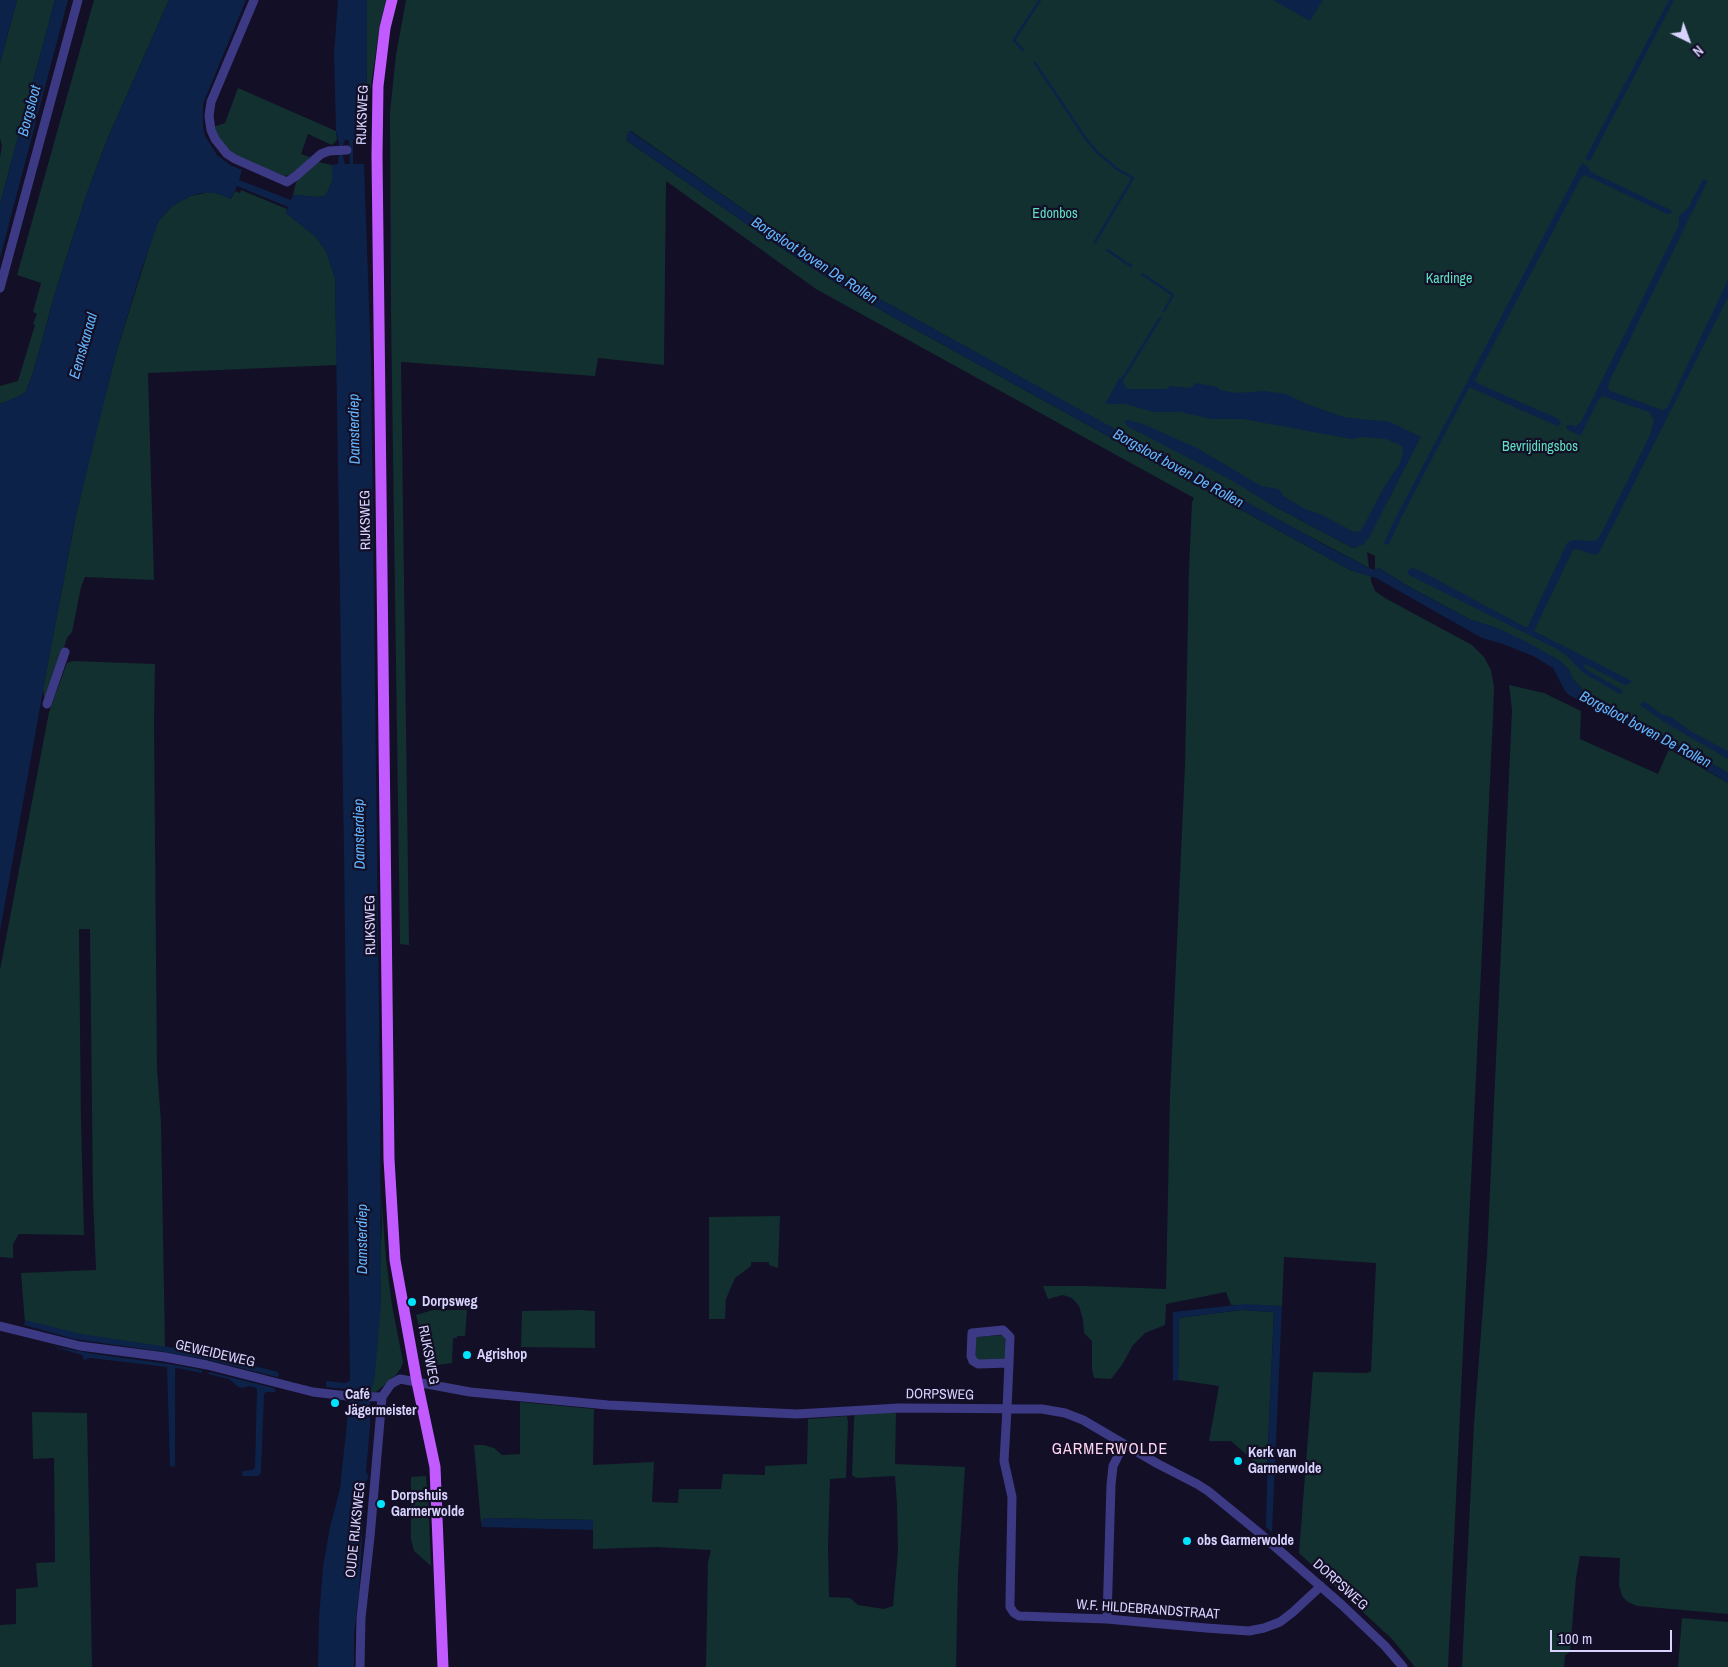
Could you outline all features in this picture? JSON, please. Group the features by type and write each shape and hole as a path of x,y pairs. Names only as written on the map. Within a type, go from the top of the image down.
{"main road":[{"name":"RIJKSWEG","path":"392,0 385,28 378,86 377,156 388,1159 395,1260 417,1382 435,1466 443,1667"}],"street":[{"path":"0,288 78,0"},
{"path":"254,0 211,102 209,116 211,130 215,139 227,154 234,159 287,182 321,154 329,150 347,150"},
{"path":"47,704 65,652"},
{"name":"GEWEIDEWEG","path":"0,1326 80,1346 165,1357 207,1365 313,1392 349,1396 382,1396"},
{"path":"1007,1409 1009,1363 1010,1337 1002,1330 972,1333 971,1356 973,1360 978,1364 1009,1363"},
{"path":"382,1396 391,1384 400,1379 417,1382"},
{"name":"DORPSWEG","path":"417,1382 470,1392 608,1405 691,1409 797,1414 900,1408 1042,1409 1065,1413 1083,1420 1208,1491 1321,1586 1385,1646 1404,1667"},
{"name":"OUDE RIJKSWEG","path":"360,1667 361,1618 382,1396"},
{"name":"W.F. HILDEBRANDSTRAAT","path":"1007,1409 1004,1461 1012,1497 1010,1607 1014,1614 1019,1616 1107,1619 1250,1631 1280,1622 1321,1586"},
{"path":"1107,1619 1111,1485 1113,1466 1124,1444"}],"green space":[{"path":"17,0 55,0 0,204 0,157 2,146 0,138 0,63"},
{"path":"94,0 169,0 107,140 87,193 26,391 22,395 0,404 0,386 18,381 35,325 33,324 37,314 33,312 41,283 17,275"},
{"path":"367,0 386,0 380,25 365,125 367,71"},
{"path":"406,0 1728,0 1728,773 1582,689 1573,679 1496,628 1471,620 1406,585 1379,568 1375,570 1375,556 1367,552 1369,568 1258,509 869,293 818,261 631,131 626,140 778,246 891,316 1350,570 1371,576 1375,591 1472,645 1484,657 1491,670 1494,687 1493,717 1448,1667 1415,1667 1392,1639 1299,1553 1313,1372 1367,1373 1371,1371 1376,1263 1284,1257 1282,1306 1231,1305 1226,1292 1166,1304 1165,1325 1145,1333 1133,1345 1122,1365 1111,1379 1094,1378 1092,1369 1092,1341 1084,1333 1079,1306 1072,1298 1063,1295 1048,1299 1043,1286 1166,1289 1170,1096 1185,765 1189,568 1192,502 1194,498 816,289 666,181 664,365 598,358 595,376 401,362 409,945 400,944 390,112 396,55","holes":["1255,494 1357,547 1353,548"]},
{"path":"238,88 336,131 337,140 332,145 308,134 301,154 310,157 309,160 293,174 285,176 236,157 221,144 213,127 225,123"},
{"path":"318,162 332,165 332,182 327,193 324,196 318,197 293,195 296,182"},
{"path":"241,190 287,209 286,213 316,237 326,251 335,278 337,365 148,373 154,580 85,577 81,587 72,632 67,638 48,697 44,697 43,689 76,515 117,350 154,232 159,220 172,206 190,196 210,192 231,199 235,191 240,193"},
{"path":"73,661 155,664 157,1068 161,1122 165,1347 88,1340 25,1323 21,1273 96,1270 93,1198 90,929 79,929 84,1235 19,1234 13,1244 13,1258 0,1257 0,970 49,712 67,663"},
{"path":"1509,685 1544,693 1581,711 1580,739 1658,774 1669,749 1728,783 1728,1614 1637,1606 1628,1602 1622,1596 1619,1585 1620,1558 1580,1556 1576,1578 1570,1652 1565,1655 1564,1667 1462,1667 1474,1423 1487,1255 1512,710"},
{"path":"381,1192 386,1259 392,1305 403,1362 396,1375 376,1392 370,1393 374,1380 382,1223"},
{"path":"780,1216 778,1268 769,1265 769,1262 751,1262 751,1266 735,1278 726,1299 725,1319 709,1319 709,1217"},
{"path":"433,1310 467,1310 465,1336 453,1338 452,1363 430,1366 416,1315"},
{"path":"1241,1310 1274,1312 1267,1467 1257,1464 1231,1441 1209,1441 1219,1386 1178,1380 1179,1318"},
{"path":"522,1311 595,1311 595,1348 521,1347"},
{"path":"1005,1335 1005,1360 976,1360 975,1337"},
{"path":"520,1402 594,1409 593,1465 654,1462 652,1502 678,1503 679,1489 721,1489 723,1474 765,1475 765,1466 807,1464 808,1419 847,1416 846,1478 830,1479 829,1597 850,1598 858,1605 884,1609 893,1606 898,1551 895,1476 856,1478 852,1475 854,1419 855,1415 896,1412 895,1464 965,1467 958,1575 956,1667 706,1667 708,1562 711,1550 657,1547 593,1549 593,1520 484,1518 481,1523 474,1445 494,1448 502,1455 520,1454"},
{"path":"32,1412 87,1413 92,1667 0,1667 0,1625 16,1624 16,1589 38,1587 36,1563 55,1562 54,1458 33,1459"},
{"path":"426,1476 431,1566 414,1551 411,1539 411,1477"},
{"path":"1682,1618 1728,1622 1728,1667 1678,1667"}],"water":[{"path":"0,0 17,0 0,63"},
{"name":"Borgsloot","path":"55,0 68,0 0,258 0,204"},
{"path":"169,0 246,0 203,104 205,136 217,155 230,165 242,170 239,180 291,200 293,195 318,197 324,196 327,193 332,182 332,165 338,164 339,152 342,152 345,164 350,164 349,140 345,140 342,148 340,148 336,131 334,54 338,0 367,0 365,125 360,140 353,140 353,164 364,164 371,362 381,1302 374,1380 370,1393 370,1427 366,1472 369,1477 365,1483 359,1592 354,1635 354,1667 318,1667 323,1567 330,1527 340,1489 350,1393 346,1389 326,1387 326,1381 346,1383 350,1380 335,278 326,251 316,237 286,213 288,207 237,186 231,199 216,193 201,193 190,196 172,206 159,220 141,271 117,350 76,515 0,931 0,404 22,395 26,391 87,193 107,140"},
{"path":"1273,0 1323,0 1310,21"},
{"path":"1669,0 1674,0 1590,161 1585,159"},
{"name":"Borgsloot boven De Rollen","path":"630,131 818,261 869,293 1321,543 1369,568 1375,570 1379,568 1406,585 1471,620 1495,627 1559,660 1569,669 1573,679 1582,689 1728,773 1728,783 1660,742 1569,695 1553,668 1533,656 1482,638 1376,578 1350,570 891,316 778,246 626,140"},
{"path":"1582,163 1591,172 1672,211 1670,214 1667,214 1585,175 1581,178 1475,380 1479,384 1559,419 1561,424 1557,426 1469,388 1387,545 1384,543 1394,521"},
{"path":"1703,179 1707,180 1707,182 1610,380 1608,388 1611,391 1662,410 1667,408 1728,280 1728,297 1599,553 1594,555 1578,549 1573,550 1534,631 1632,681 1625,685 1587,665 1583,665 1587,670 1622,690 1623,693 1620,694 1582,672 1567,656 1557,649 1409,575 1407,572 1411,568 1419,570 1525,627 1528,626 1567,543 1573,540 1595,541 1600,536 1650,435 1654,420 1649,412 1602,396 1581,435 1567,429 1566,426 1576,426 1581,422 1679,225 1679,216 1688,208"},
{"path":"1120,377 1127,389 1167,389 1170,386 1190,388 1196,383 1237,393 1264,391 1286,394 1309,405 1344,417 1388,421 1421,437 1370,536 1364,544 1353,548 1272,505 1229,479 1127,426 1124,421 1143,424 1197,448 1261,486 1278,489 1283,496 1305,509 1322,515 1354,532 1360,531 1363,527 1383,489 1400,463 1403,453 1402,446 1386,439 1363,437 1351,439 1243,419 1211,419 1181,412 1153,412 1126,404 1105,404"},
{"path":"1644,701 1661,714 1671,717 1692,732 1728,751 1728,759 1664,722 1640,705"},
{"path":"1246,1304 1282,1306 1272,1532 1266,1527 1274,1312 1241,1310 1179,1318 1178,1380 1173,1381 1173,1312"},
{"path":"25,1320 81,1334 195,1351 278,1372 279,1375 277,1377 209,1360 165,1352 74,1339 24,1325"},
{"path":"51,1346 202,1370 202,1373 175,1369 175,1467 170,1466 167,1367 90,1358 84,1360 82,1355"},
{"path":"209,1372 274,1388 276,1392 266,1392 264,1394 261,1473 258,1476 243,1476 242,1473 243,1471 253,1470 255,1467 257,1389 249,1386 238,1387 229,1379 208,1374"},
{"path":"484,1518 593,1520 593,1530 482,1527 481,1523"}],"waterway":[{"path":"1023,50 1014,40 1040,0"},
{"path":"1035,63 1086,139 1098,153 1117,169 1133,178 1095,242"},
{"path":"1107,250 1131,266"},
{"path":"1142,274 1173,295 1164,311"},
{"path":"1122,380 1160,318"}],"place":[{"name":"Dorpsweg","path":"412,1302"},
{"name":"Agrishop","path":"467,1355"},
{"name":"Café Jägermeister","path":"335,1403"},
{"name":"Kerk van Garmerwolde","path":"1238,1461"},
{"name":"Dorpshuis Garmerwolde","path":"381,1504"},
{"name":"obs Garmerwolde","path":"1187,1541"}],"district":[{"name":"GARMERWOLDE","path":"1110,1450"}],"park label":[{"name":"Edonbos","path":"1055,214"},
{"name":"Kardinge","path":"1449,279"},
{"name":"Bevrijdingsbos","path":"1540,447"}],"water label":[{"name":"Eemskanaal","path":"84,346"},
{"name":"Damsterdiep","path":"355,429"},
{"name":"Damsterdiep","path":"360,834"},
{"name":"Damsterdiep","path":"363,1239"}]}
